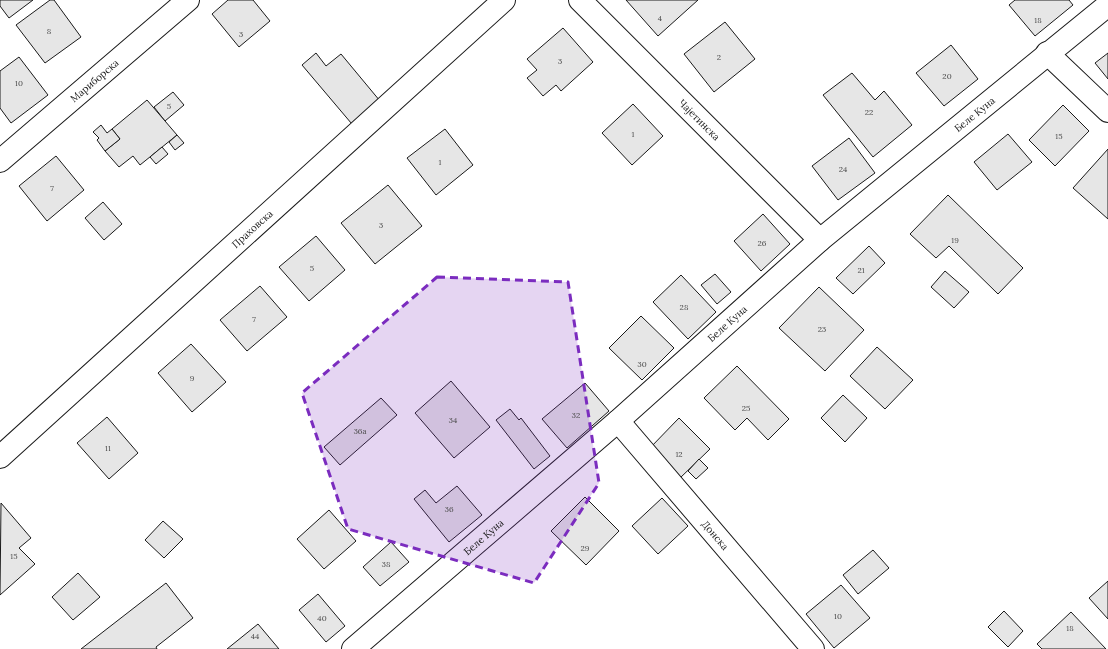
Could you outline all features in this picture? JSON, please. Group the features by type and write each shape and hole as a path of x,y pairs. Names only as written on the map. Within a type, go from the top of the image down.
{"street":[{"name":"Мариборска","path":"0,161 188,0"},
{"name":"Праховска","path":"0,457 504,0"},
{"name":"Чајетинска","path":"580,0 820,240"},
{"name":"Беле Куна","path":"353,649 618,420 820,240 1108,4"},
{"path":"1047,53 1108,111"},
{"name":"Донска","path":"618,420 813,649"}],"highlighted area":[{"path":"437,277 568,282 599,483 534,583 348,529 302,393"}],"building":[{"path":"0,0 33,0 9,18 0,6"},
{"path":"50,0 54,0 81,37 45,63 16,25"},
{"path":"228,0 253,0 270,21 239,47 212,14"},
{"path":"626,0 698,0 658,36"},
{"path":"1015,0 1069,0 1073,5 1035,36 1009,5"},
{"path":"725,22 755,59 714,92 684,54"},
{"path":"563,28 593,62 561,91 556,85 543,96 527,78 537,70 527,59"},
{"path":"951,45 978,79 944,106 916,73"},
{"path":"316,53 326,66 341,54 385,107 357,130 302,65"},
{"path":"1108,53 1108,79 1095,63"},
{"path":"19,57 48,95 11,123 0,108 0,71"},
{"path":"852,73 875,100 884,91 912,125 873,157 823,95"},
{"path":"173,92 184,105 165,121 154,107"},
{"path":"147,100 177,135 140,165 133,156 119,167 105,151 120,139 112,129"},
{"path":"633,104 663,136 632,165 602,133"},
{"path":"1063,105 1089,131 1055,166 1029,140"},
{"path":"101,125 107,133 112,129 120,139 105,151 97,140 99,138 93,132"},
{"path":"445,129 473,165 436,195 407,158"},
{"path":"1008,134 1032,162 997,190 974,162"},
{"path":"177,135 184,143 175,150 169,142"},
{"path":"849,138 875,173 838,200 812,166"},
{"path":"162,147 168,154 156,164 150,157"},
{"path":"1108,149 1108,219 1073,188"},
{"path":"56,156 84,190 47,221 19,186"},
{"path":"388,185 422,226 375,264 341,223"},
{"path":"948,195 1023,268 998,294 949,246 936,258 910,234"},
{"path":"103,202 122,224 104,240 85,218"},
{"path":"763,214 790,244 761,271 734,241"},
{"path":"316,236 345,270 309,301 279,267"},
{"path":"869,246 885,263 853,294 836,278"},
{"path":"945,271 969,292 954,308 931,287"},
{"path":"715,274 731,292 717,304 701,285"},
{"path":"681,275 716,312 688,339 653,302"},
{"path":"260,286 287,317 247,351 220,320"},
{"path":"819,287 864,330 825,371 779,328"},
{"path":"641,316 674,348 642,380 609,348"},
{"path":"191,344 226,382 192,412 158,373"},
{"path":"877,347 913,380 885,409 850,376"},
{"path":"737,366 789,419 768,440 747,418 735,430 704,398"},
{"path":"451,381 490,427 454,458 415,413"},
{"path":"585,383 609,411 567,448 542,419"},
{"path":"843,395 867,418 845,442 821,418"},
{"path":"381,398 397,415 340,465 324,447"},
{"path":"510,409 519,420 521,418 550,456 534,469 496,420"},
{"path":"107,417 138,453 109,479 77,443"},
{"path":"679,418 710,449 679,479 649,449"},
{"path":"699,459 708,468 696,479 688,471"},
{"path":"457,486 482,515 449,542 414,499 425,490 436,503"},
{"path":"585,497 619,531 586,565 551,531"},
{"path":"662,498 688,526 658,554 632,526"},
{"path":"1,503 31,538 19,548 35,564 0,595"},
{"path":"329,510 356,541 324,569 297,539"},
{"path":"163,521 183,539 164,558 145,540"},
{"path":"391,542 409,562 380,586 363,567"},
{"path":"873,550 889,568 858,594 843,575"},
{"path":"78,573 100,597 73,620 52,597"},
{"path":"1108,581 1108,619 1089,598"},
{"path":"166,583 193,618 156,647 157,649 81,649"},
{"path":"841,585 870,618 834,648 806,614"},
{"path":"318,594 345,626 326,642 299,610"},
{"path":"1004,611 1023,631 1008,647 988,627"},
{"path":"1071,612 1106,649 1042,649 1037,644"},
{"path":"258,624 279,649 227,649"}]}
